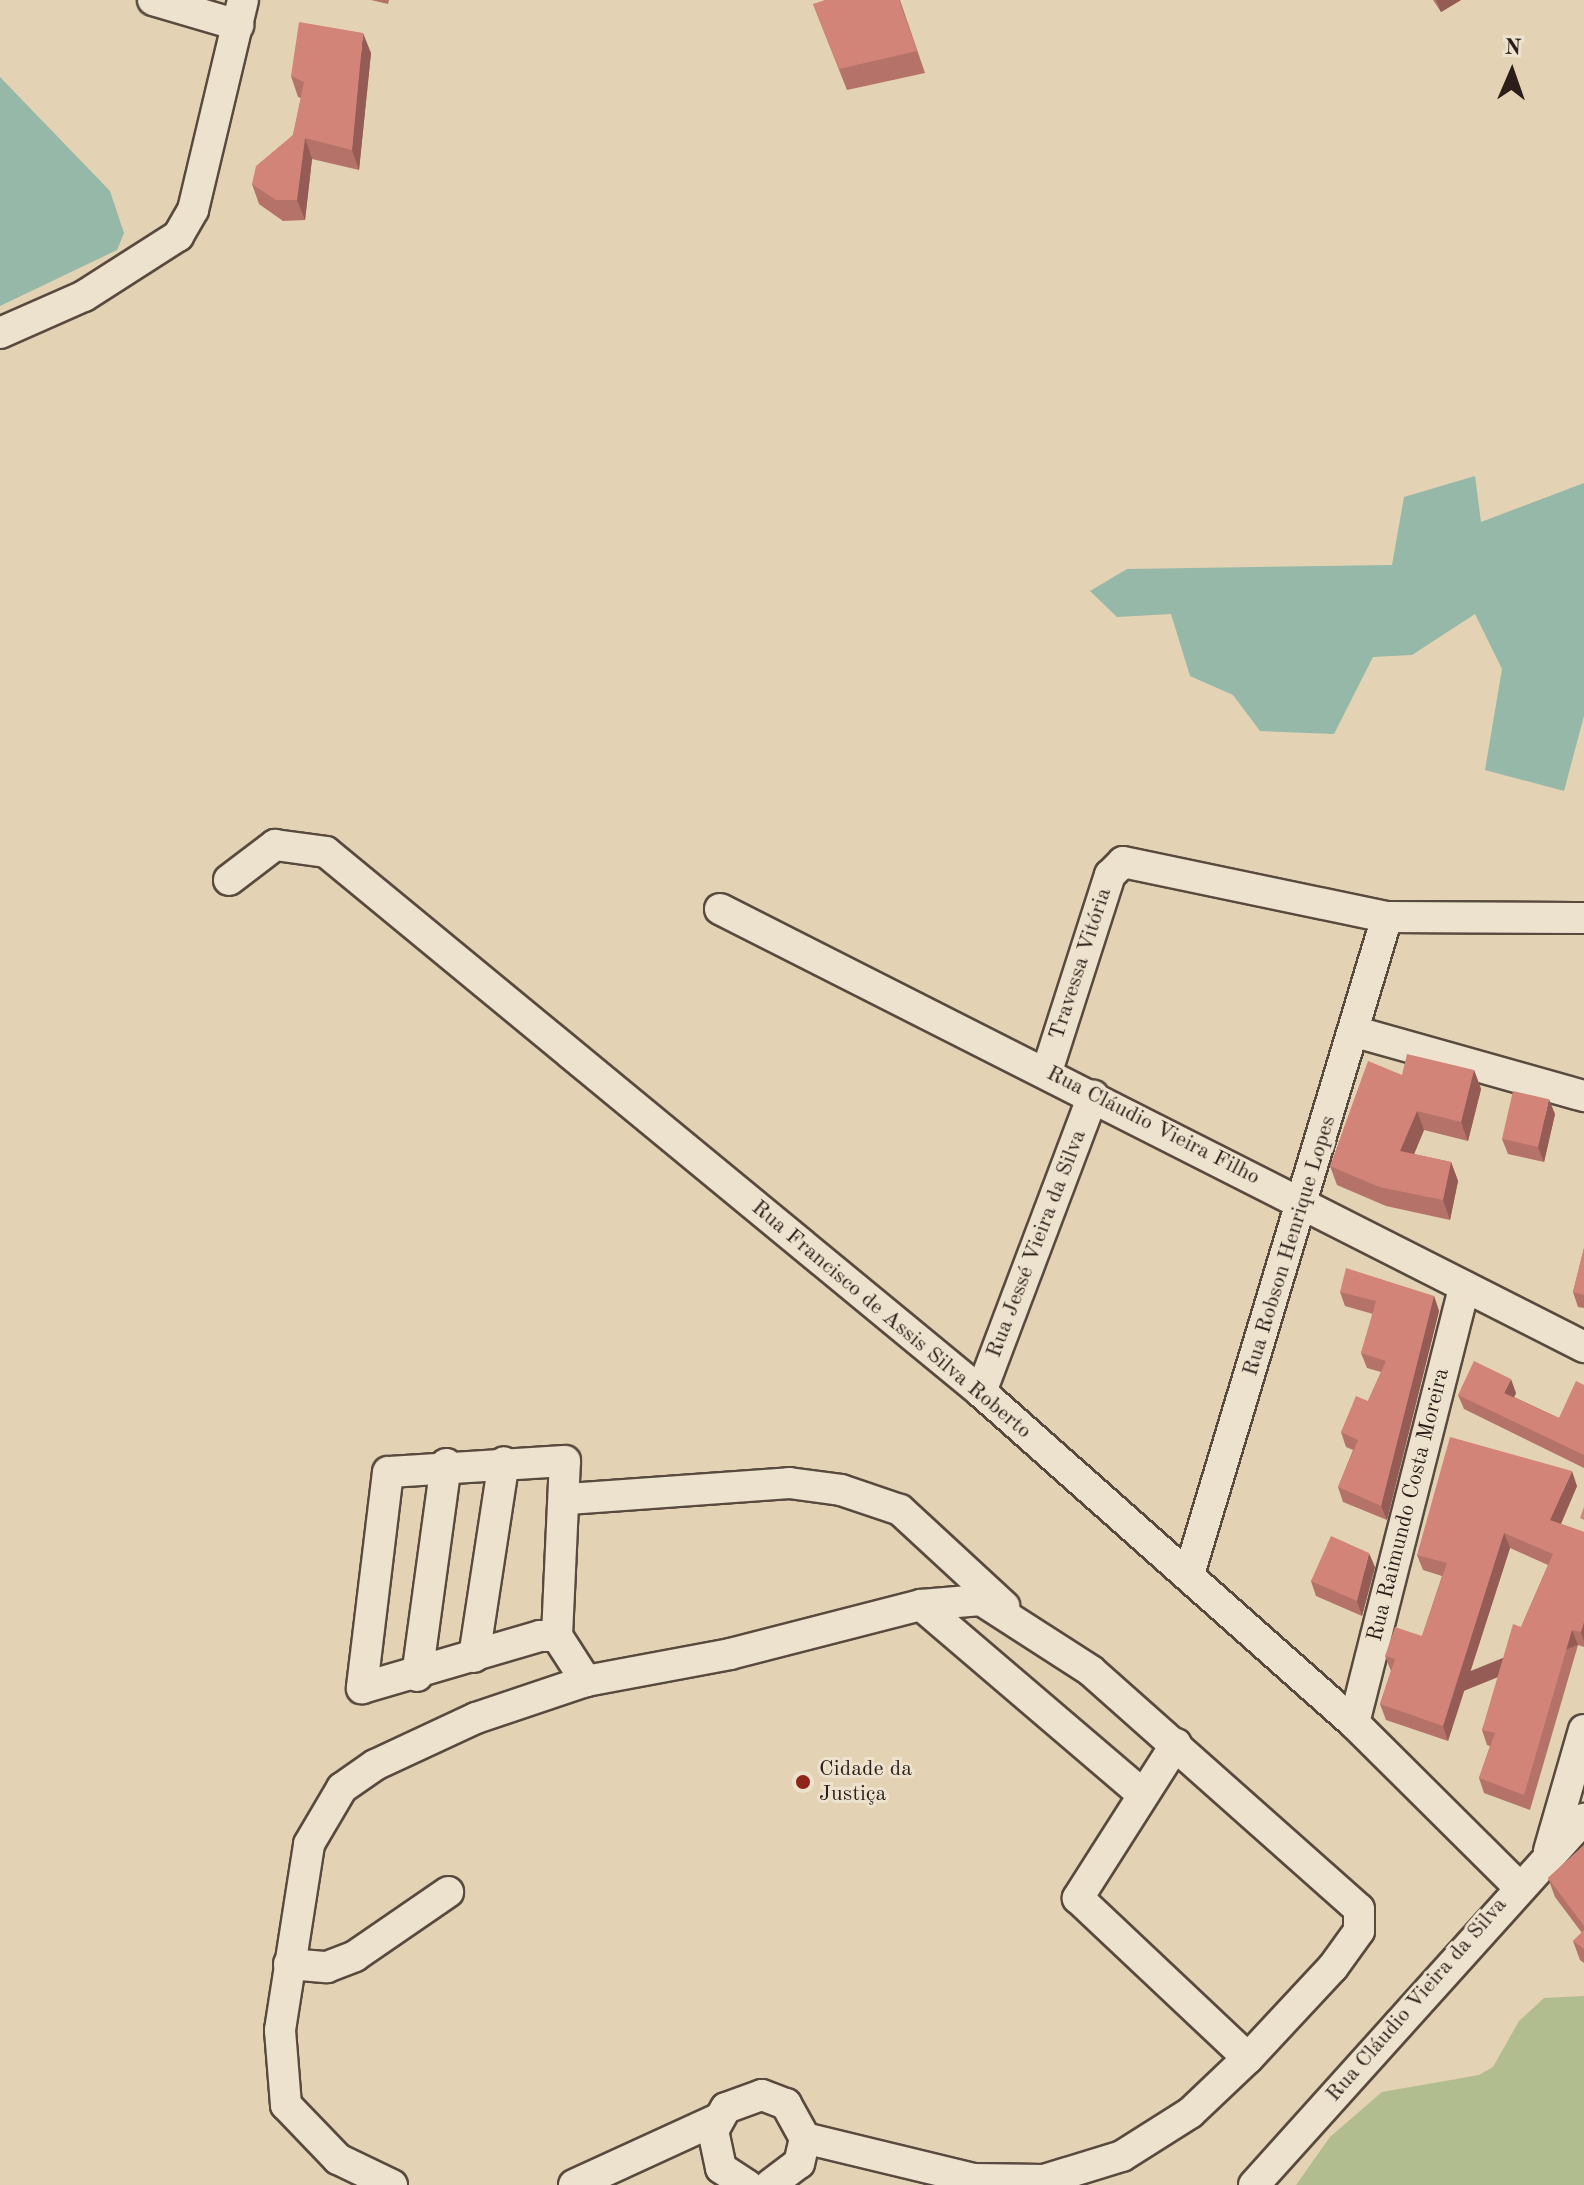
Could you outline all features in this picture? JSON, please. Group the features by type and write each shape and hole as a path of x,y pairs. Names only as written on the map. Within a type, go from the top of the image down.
{"street":[{"path":"0,333 84,296 178,236 193,210 241,12 153,0"},
{"name":"Rua Francisco de Assis Silva Roberto","path":"229,880 275,845 326,852 981,1392 1354,1723 1518,1886"},
{"name":"Travessa Vitória","path":"1047,1071 1110,875 1123,862 1387,917"},
{"name":"Rua Cláudio Vieira Filho","path":"720,909 1047,1071 1584,1347"},
{"path":"1387,917 1584,918"},
{"name":"Rua Robson Henrique Lopes","path":"1189,1574 1304,1205 1387,917"},
{"path":"1356,1032 1584,1096"},
{"name":"Rua Jessé Vieira da Silva","path":"981,1392 1093,1095"},
{"name":"Rua Raimundo Costa Moreira","path":"1354,1723 1464,1287"},
{"path":"557,1636 474,1657 373,1691 359,1679 388,1472 446,1464 565,1461 568,1499 557,1636 586,1681"},
{"path":"474,1657 504,1462"},
{"path":"417,1676 446,1464"},
{"path":"568,1499 789,1483 841,1490 900,1510 1017,1618 1176,1744 1354,1897 1362,1918 1333,1967 1248,2058 1190,2113 1122,2156 1044,2180 974,2179 805,2138"},
{"path":"392,2185 338,2159 286,2105 278,2070 289,1964 309,1844 342,1788 476,1718 586,1681 730,1654 921,1605 981,1600 1017,1618"},
{"path":"921,1605 1142,1794"},
{"path":"1549,1853 1584,1730"},
{"path":"1176,1744 1078,1890 1081,1906 1248,2058"},
{"name":"Rua Cláudio Vieira da Silva","path":"1254,2185 1518,1886 1549,1853 1580,1830"},
{"path":"289,1964 327,1967 355,1956 448,1892"},
{"path":"574,2185 718,2119 749,2096 775,2098 795,2114 805,2138 784,2181"},
{"path":"718,2119 712,2144 721,2176 747,2185"}],"shaded area":[{"path":"0,77 110,191 124,233 117,250 0,306"},
{"path":"1475,476 1481,522 1584,483 1584,716 1564,791 1485,770 1502,669 1475,614 1412,655 1373,657 1334,734 1260,731 1233,695 1190,676 1171,614 1117,617 1090,591 1127,569 1392,565 1404,497"},
{"path":"1584,1996 1584,2185 1296,2185 1330,2137 1382,2092 1479,2075 1493,2067 1519,2021 1544,1998"}],"building":[{"path":"825,0 899,0 917,51 839,69 813,4"},
{"path":"299,22 363,33 352,150 305,138 297,200 276,200 252,184 256,166 293,135 304,82 291,76"},
{"path":"1407,1054 1474,1070 1461,1122 1417,1111 1400,1151 1451,1162 1443,1200 1379,1187 1330,1166 1368,1061 1402,1075"},
{"path":"1513,1091 1549,1099 1538,1147 1502,1139"},
{"path":"1584,1248 1584,1295 1573,1292"},
{"path":"1346,1268 1434,1296 1381,1506 1338,1487 1358,1440 1341,1432 1356,1396 1368,1401 1386,1361 1361,1353 1376,1301 1340,1292"},
{"path":"1474,1361 1511,1379 1504,1393 1559,1418 1576,1381 1584,1385 1584,1455 1458,1395"},
{"path":"1450,1437 1572,1471 1550,1520 1584,1532 1584,1622 1581,1632 1572,1630 1524,1795 1479,1778 1495,1733 1482,1730 1513,1624 1521,1627 1553,1554 1504,1533 1443,1726 1380,1704 1395,1659 1385,1656 1395,1627 1422,1636 1447,1563 1417,1555"},
{"path":"1331,1536 1369,1553 1357,1601 1311,1581"},
{"path":"1584,1845 1584,1926 1548,1878"},
{"path":"1584,1930 1584,1949 1573,1941"}],"place":[{"name":"Cidade da Justiça","path":"803,1782"}]}
